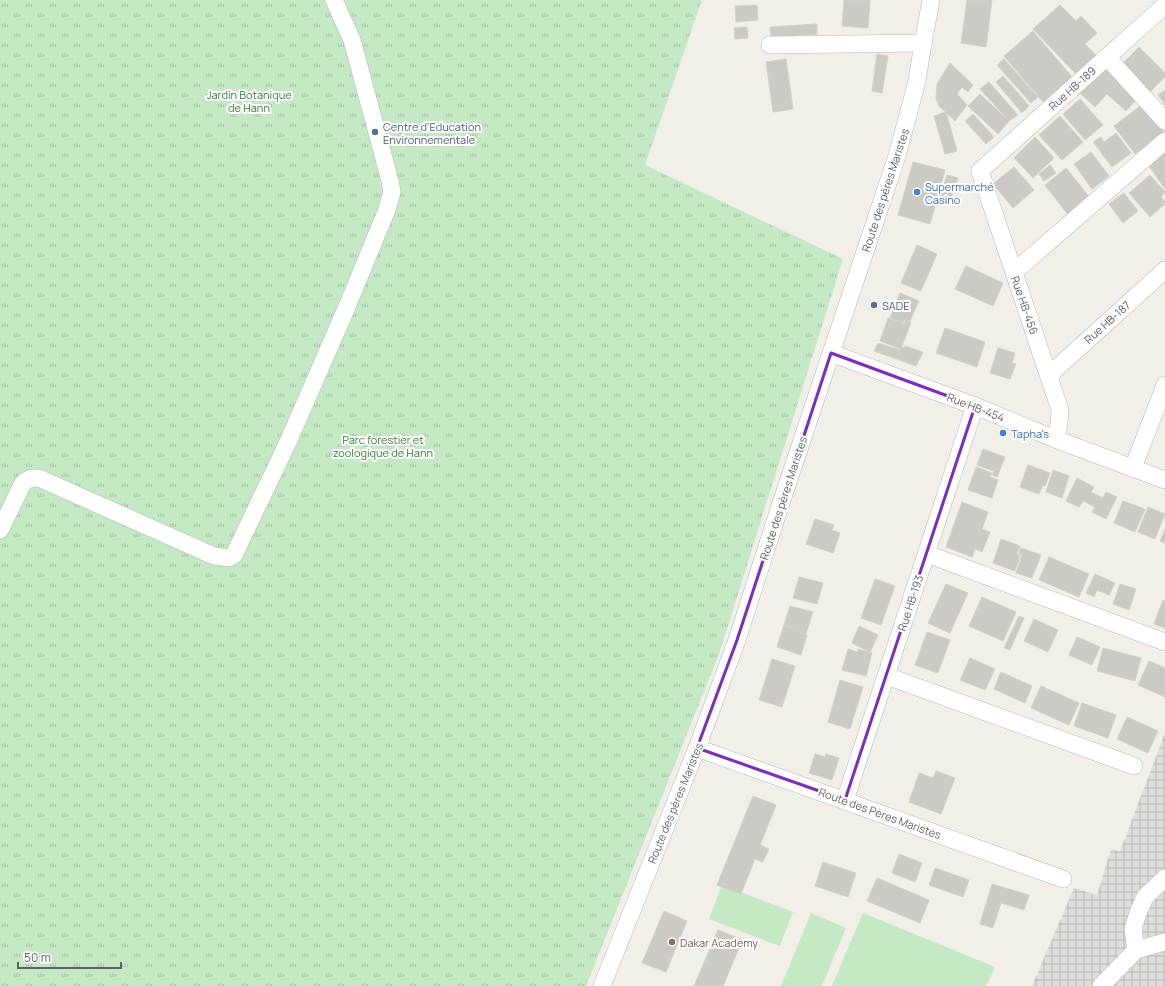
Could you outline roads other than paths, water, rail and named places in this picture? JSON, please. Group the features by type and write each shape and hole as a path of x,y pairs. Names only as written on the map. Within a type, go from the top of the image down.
{"street":[{"path":"0,530 23,483 28,479 34,478 41,479 214,556 230,558 234,555 288,442 343,316 386,212 392,192 352,40 334,0"},
{"name":"Route des pères Maristes","path":"602,986 697,748 737,640 897,156 917,81 931,0"},
{"name":"Rue HB-189","path":"980,171 1165,5"},
{"path":"770,45 923,43"},
{"path":"1107,57 1165,121"},
{"path":"1014,272 1165,141"},
{"name":"Rue HB-456","path":"980,171 1060,410 1059,424 1055,440"},
{"name":"Rue HB-187","path":"1049,375 1165,270"},
{"name":"Rue HB-454","path":"831,353 976,406 1055,440 1165,480"},
{"path":"1133,468 1165,385"},
{"name":"Rue HB-193","path":"845,800 976,406"},
{"path":"927,554 1165,642"},
{"path":"886,676 1134,766"},
{"name":"Route des Pères Maristes","path":"697,748 1063,879"},
{"path":"1136,950 1133,929 1138,912 1145,897 1165,878"},
{"path":"1101,986 1136,950 1165,942"}],"place":[{"name":"Centre d'Education Environnementale","path":"375,132"},
{"name":"Supermarché Casino","path":"917,192"},
{"name":"SADE","path":"874,305"},
{"name":"Tapha's","path":"1003,433"},
{"name":"Dakar Academy","path":"672,942"}],"park label":[{"name":"Jardin Botanique de Hann","path":"249,100"},
{"name":"Parc forestier et zoologique de Hann","path":"383,445"}]}
